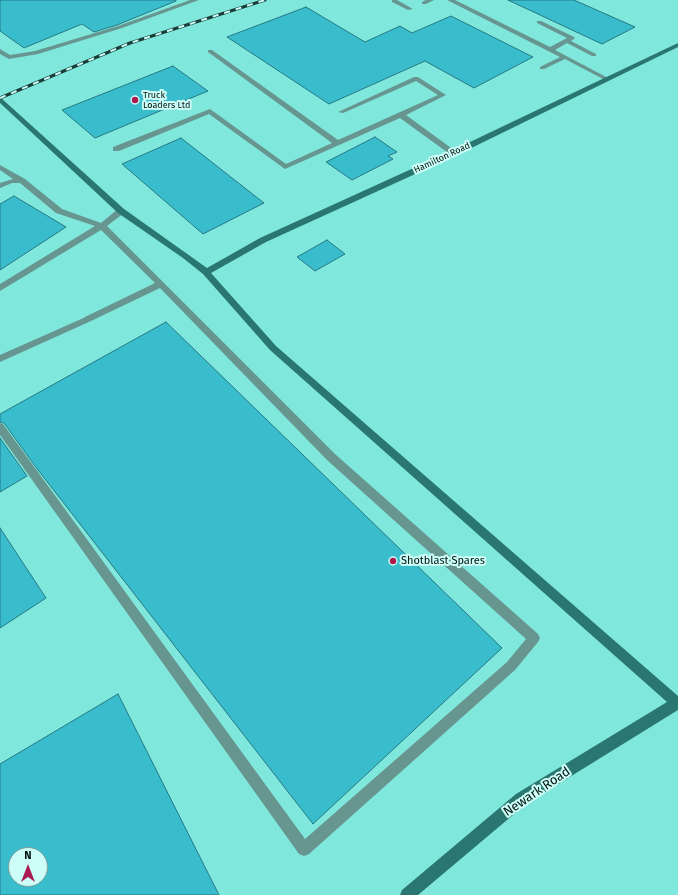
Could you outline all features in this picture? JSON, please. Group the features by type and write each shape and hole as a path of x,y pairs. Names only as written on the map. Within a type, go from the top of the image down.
{"main road":[{"name":"Hamilton Road","path":"206,272 263,240 454,153 678,45"},
{"path":"0,99 121,211 186,256 206,272 273,348 678,703"},
{"name":"Newark Road","path":"407,895 521,799 678,703"}],"street":[{"path":"0,51 9,57 36,53 105,32 196,0"},
{"path":"394,0 410,9"},
{"path":"424,3 431,0"},
{"path":"450,0 606,79"},
{"path":"539,22 572,38 550,50"},
{"path":"567,41 594,55"},
{"path":"210,51 337,143"},
{"path":"542,68 565,57"},
{"path":"116,149 210,111 285,167 443,95 416,78 340,112"},
{"path":"401,115 454,153"},
{"path":"0,167 22,181 59,210 102,226 331,457 534,638 511,666 304,849 0,427"},
{"path":"0,186 11,181 22,181"},
{"path":"0,288 102,226 121,211"},
{"path":"0,359 161,284"}],"building":[{"path":"0,0 176,1 117,25 94,32 82,24 24,48 0,31"},
{"path":"508,0 574,0 635,27 602,44"},
{"path":"306,7 365,42 400,26 412,33 451,16 533,57 474,88 425,61 329,104 227,37"},
{"name":"Truck Loaders Ltd","path":"173,66 208,91 95,138 62,110"},
{"path":"375,137 397,152 388,156 393,159 352,180 326,162"},
{"path":"181,138 264,203 203,234 122,164"},
{"path":"14,196 66,227 0,270 0,204"},
{"path":"327,240 345,254 315,271 297,257"},
{"path":"166,322 502,648 313,824 38,470 4,423 0,422 0,414"},
{"path":"0,438 27,476 0,492"},
{"path":"0,528 46,598 0,628"},
{"path":"118,694 219,895 0,895 0,764"}],"railway":[{"path":"0,98 130,43 265,0"}],"place":[{"name":"Truck Loaders Ltd","path":"135,100"},
{"name":"Shotblast Spares","path":"393,561"}]}
